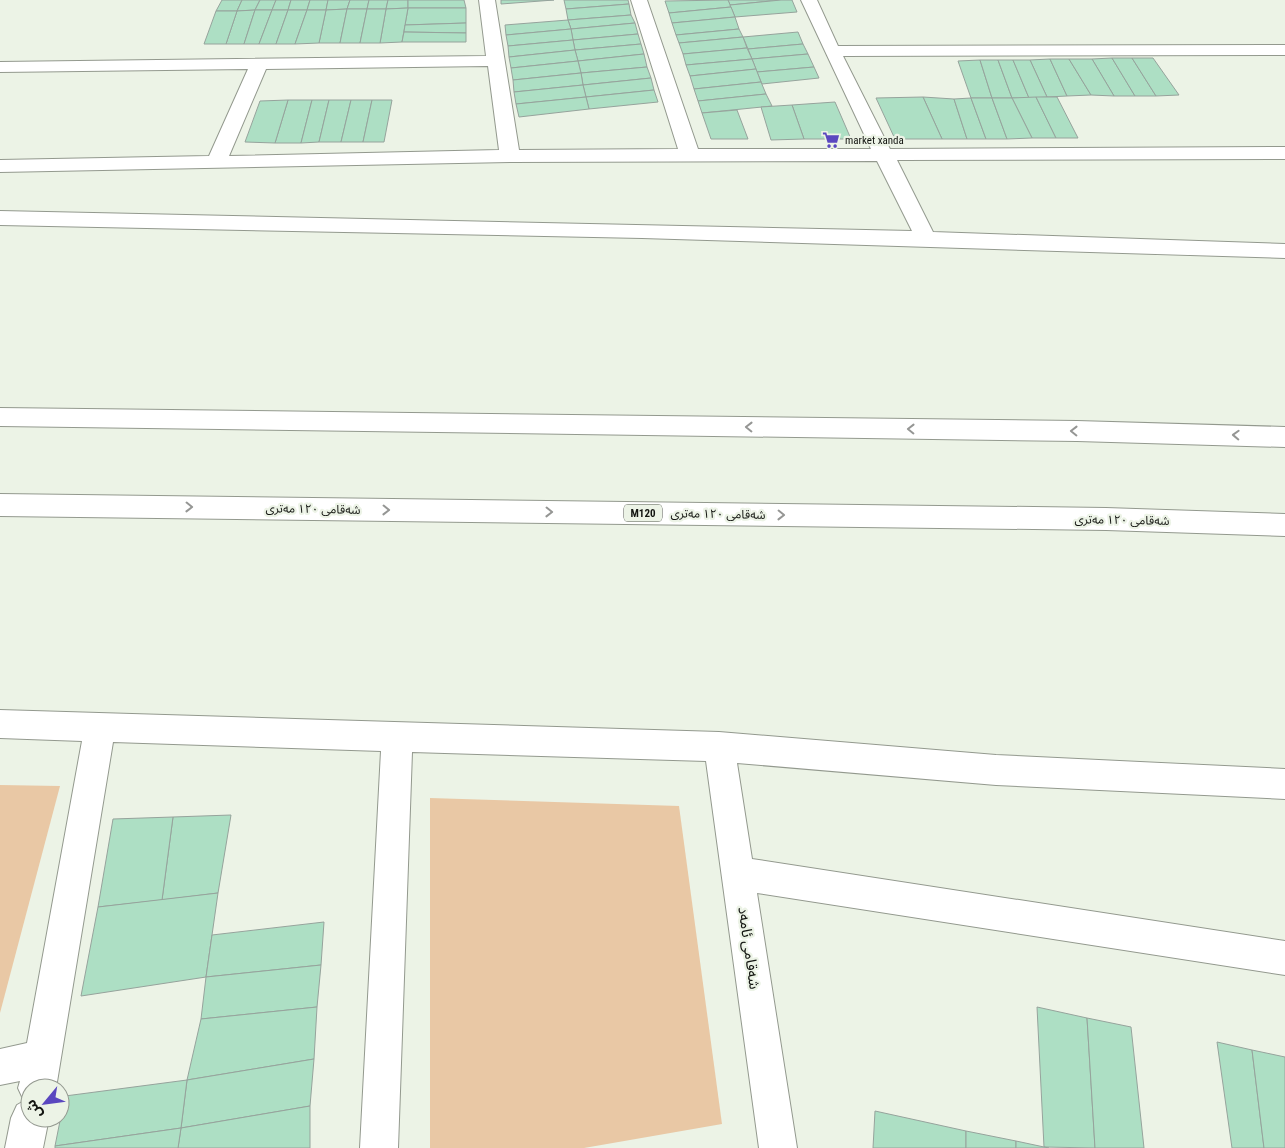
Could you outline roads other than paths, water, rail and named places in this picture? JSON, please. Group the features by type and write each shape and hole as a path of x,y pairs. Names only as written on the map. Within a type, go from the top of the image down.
{"main road":[{"path":"487,0 510,156"},
{"path":"639,0 690,155"},
{"path":"809,0 832,51 926,240"},
{"path":"832,51 1285,50"},
{"path":"0,67 496,61"},
{"path":"216,162 260,64"},
{"path":"0,166 510,156 1285,153"},
{"path":"0,218 336,224 1285,251"},
{"path":"0,416 25,418 1077,431 1285,437"},
{"name":"شەقامی ١٢٠ مەتری","path":"0,505 1096,519 1285,525"},
{"path":"0,510 159,507"},
{"path":"0,724 719,747 996,770 1285,784"},
{"path":"0,1066 41,1073 100,726"},
{"path":"379,1148 397,736"},
{"name":"شەقامی ئامەد","path":"719,747 778,1148"},
{"path":"737,873 1285,958"},
{"path":"24,1148 28,1128"}],"place":[{"name":"market xanda","path":"831,140"}]}
